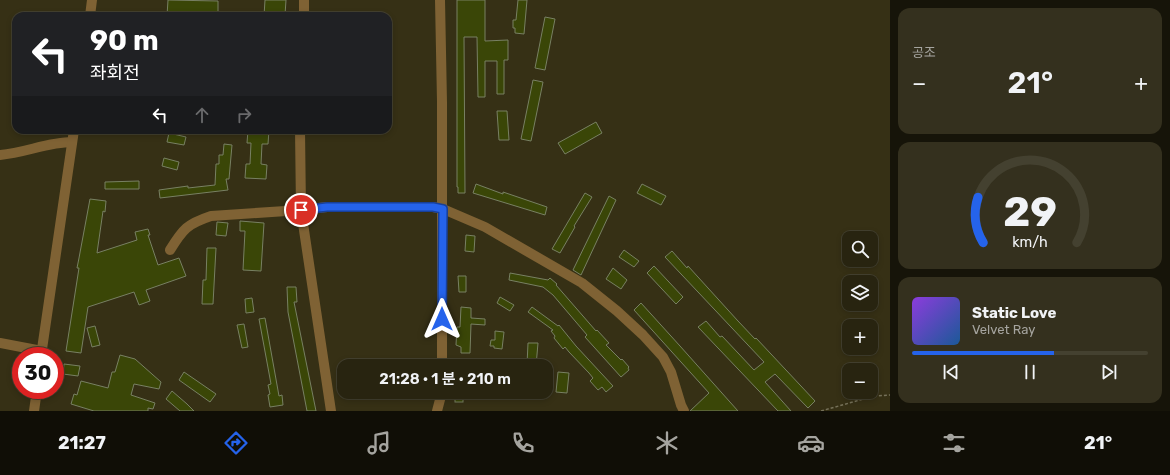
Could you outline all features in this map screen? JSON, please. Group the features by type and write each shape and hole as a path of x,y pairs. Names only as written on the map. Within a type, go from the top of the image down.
{"street":[{"path":"90,12 92,0"},
{"path":"304,0 304,12"},
{"path":"440,0 443,209 442,359"},
{"path":"43,347 73,134"},
{"path":"300,134 301,210 331,411"},
{"path":"0,156 60,142 72,142"},
{"path":"170,250 183,230 199,220 211,216 327,207 433,207 443,209 485,227 582,283 616,311 643,335 663,357 671,372 684,411"},
{"path":"0,343 15,347"},
{"path":"34,411 36,399"},
{"path":"437,411 440,399"}],"path":[{"path":"821,411 874,396 890,395"}],"building":[{"path":"168,0 218,1 218,12 167,12"},
{"path":"265,0 286,0 285,12 264,12"},
{"path":"457,0 485,0 485,41 508,40 508,60 504,60 504,94 497,94 497,61 485,61 485,97 478,97 477,37 464,37 465,193 458,193 457,187"},
{"path":"518,0 527,0 524,34 515,33 515,28 513,28 513,20 516,20"},
{"path":"545,17 555,19 545,70 535,68"},
{"path":"533,80 543,82 531,141 521,139"},
{"path":"497,111 507,111 509,140 499,140"},
{"path":"596,122 602,133 565,154 558,143"},
{"path":"169,134 186,137 184,145 167,142"},
{"path":"248,134 269,134 268,144 262,144 261,164 267,165 266,179 245,178 246,164 250,164 251,143 247,143"},
{"path":"224,144 232,145 229,179 226,179 228,190 160,198 159,190 188,186 188,188 215,185 216,164 219,164 219,155 223,155"},
{"path":"164,158 179,162 177,170 162,166"},
{"path":"139,181 139,189 105,189 105,182"},
{"path":"476,184 547,207 545,215 473,193"},
{"path":"642,184 666,196 661,205 637,193"},
{"path":"585,193 592,197 574,226 575,227 560,253 552,249"},
{"path":"609,196 616,200 581,275 573,270"},
{"path":"90,199 106,201 105,212 103,211 97,253 137,240 135,232 148,229 150,235 148,235 158,265 179,258 186,276 146,290 150,301 139,305 134,292 88,307 81,353 66,351 79,268 77,268"},
{"path":"240,221 264,223 261,271 243,270 245,231 240,231"},
{"path":"217,222 228,223 226,236 216,235"},
{"path":"466,235 475,236 474,252 465,251"},
{"path":"207,248 216,248 213,304 202,304 203,280 206,280"},
{"path":"624,250 639,261 634,267 619,257"},
{"path":"672,251 687,268 688,266 738,321 815,401 808,408 775,374 765,382 791,411 778,411 698,327 706,321 754,370 764,362 665,257"},
{"path":"654,266 683,297 676,304 647,273"},
{"path":"613,268 627,280 621,289 606,279"},
{"path":"510,273 548,280 550,278 557,284 556,285 596,331 597,330 609,343 606,345 621,360 622,359 629,367 629,370 621,377 585,337 587,335 553,295 543,287 509,280"},
{"path":"458,276 466,276 466,292 459,292"},
{"path":"287,287 296,287 297,302 294,302 316,411 307,411 288,312"},
{"path":"500,297 514,305 510,311 497,303"},
{"path":"252,298 254,312 246,313 245,299"},
{"path":"641,303 738,411 690,411 709,393 634,310"},
{"path":"461,307 471,308 471,318 485,319 485,325 471,324 470,353 461,353 461,347 456,345 457,327 460,327"},
{"path":"532,307 558,326 559,325 613,386 606,392 602,387 598,390 590,381 593,378 589,373 565,347 563,349 554,338 555,336 551,331 553,330 528,312"},
{"path":"265,318 279,396 282,395 283,405 270,407 268,385 271,384 259,319"},
{"path":"244,324 248,347 242,348 237,325"},
{"path":"95,326 100,345 92,347 87,328"},
{"path":"495,331 504,332 502,349 490,346 491,340 495,340"},
{"path":"528,343 538,343 537,359 527,359"},
{"path":"120,355 135,359 161,382 159,389 134,384 131,395 155,403 153,409 148,408 148,411 94,411 71,404 74,394 77,395 81,381 108,388 112,372 115,372"},
{"path":"64,364 80,366 78,376 64,374"},
{"path":"184,372 216,394 210,402 179,380"},
{"path":"558,372 569,373 567,393 556,392"},
{"path":"172,391 194,411 180,411 166,399"},
{"path":"455,399 463,399 463,402 455,402"}],"route":[{"path":"301,210 327,207 433,207 443,209 442,319"}]}
